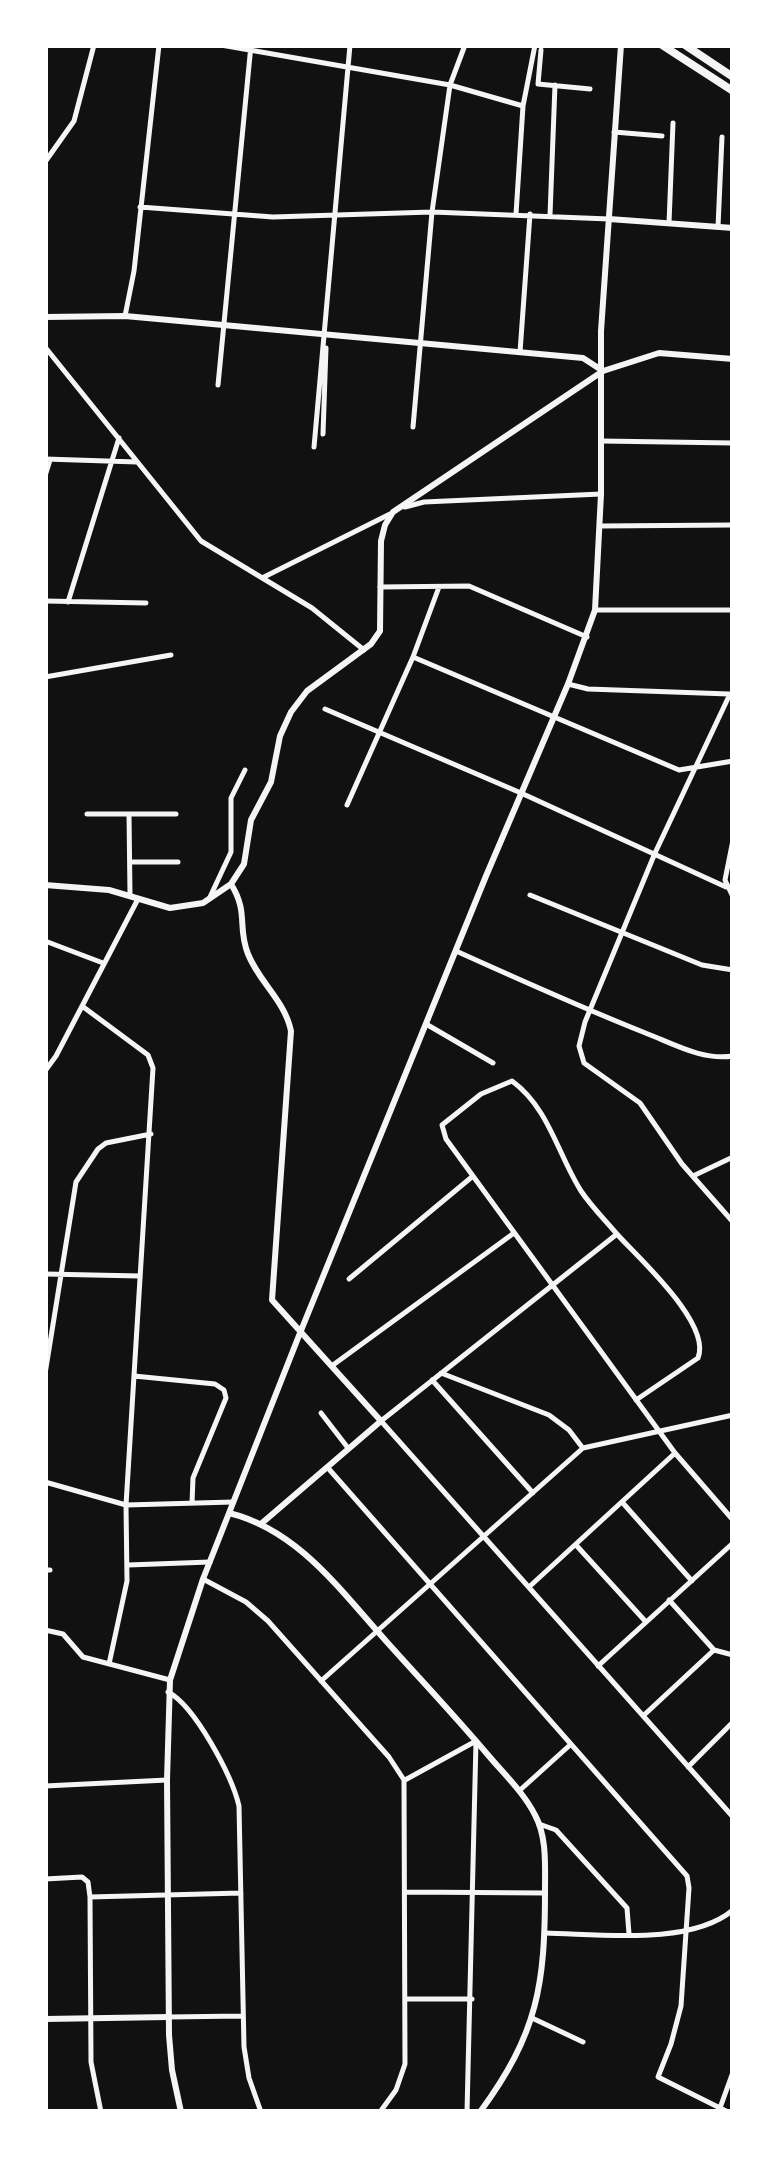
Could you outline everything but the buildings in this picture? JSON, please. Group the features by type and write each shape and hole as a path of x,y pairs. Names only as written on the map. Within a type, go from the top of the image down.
{"highway":[{"path":"662,45 733,92"},
{"path":"685,45 733,77"}],"main road":[{"path":"182,2112 172,2070 168,2017 170,1680 203,1579 302,1329 595,610 601,494 601,331 621,45"},
{"path":"609,220 733,228"},
{"path":"45,317 125,316 582,358 603,372"},
{"path":"45,885 110,890 170,908 210,900 230,884 244,864 251,820 271,782 277,747 290,712 307,691 374,641 382,626 378,587 381,541 394,512 603,372 659,352 733,358"},
{"path":"230,884 242,906 250,958 285,1012 291,1032 272,1296 276,1308 302,1329 382,1421 262,1523"},
{"path":"229,1513 262,1523 309,1557 476,1741 519,1791 539,1824 546,1862 540,1988 532,2018 480,2112"},
{"path":"46,2018 168,2017"}],"street":[{"path":"45,162 74,120 94,45"},
{"path":"125,316 134,271 159,45"},
{"path":"220,45 450,85 523,106"},
{"path":"323,434 334,214 350,45"},
{"path":"413,427 432,212 450,85 465,45"},
{"path":"218,385 251,48"},
{"path":"538,48 538,84 590,89"},
{"path":"516,214 523,106 538,48"},
{"path":"550,216 555,86"},
{"path":"669,223 673,123"},
{"path":"614,132 662,136"},
{"path":"718,226 722,137"},
{"path":"140,207 288,216 432,212 609,220"},
{"path":"520,352 530,214"},
{"path":"314,447 326,335"},
{"path":"45,347 201,541 312,608 364,650"},
{"path":"68,602 120,438"},
{"path":"601,441 733,443"},
{"path":"45,476 48,459 140,462"},
{"path":"262,578 394,512 424,502 601,494"},
{"path":"600,526 733,525"},
{"path":"378,587 469,586 587,637"},
{"path":"347,805 413,657 439,587"},
{"path":"45,602 146,603"},
{"path":"595,610 733,610"},
{"path":"45,677 171,655"},
{"path":"413,657 679,770 733,761"},
{"path":"568,684 732,694 655,853 580,1038 584,1062 640,1103 693,1176 733,1222"},
{"path":"325,709 655,853 726,887 733,897"},
{"path":"210,900 212,887 231,852 231,798 246,770"},
{"path":"87,814 176,814"},
{"path":"45,1071 82,1006 134,897 130,814"},
{"path":"726,887 733,840"},
{"path":"130,862 178,862"},
{"path":"530,895 702,965 733,970"},
{"path":"45,941 103,963"},
{"path":"456,951 590,1011 704,1055 733,1056"},
{"path":"82,1006 151,1058 150,1134 126,1504 128,1565 122,1615 109,1664"},
{"path":"426,1024 493,1064"},
{"path":"636,1400 701,1354 694,1326 648,1264 583,1194 542,1116 512,1081 480,1094 442,1125 446,1139 675,1454 733,1520"},
{"path":"45,1374 78,1178 106,1143 150,1134"},
{"path":"693,1176 733,1157"},
{"path":"349,1279 473,1176"},
{"path":"333,1365 514,1233"},
{"path":"617,1234 382,1421 733,1817"},
{"path":"45,1274 140,1276"},
{"path":"441,1374 548,1415 583,1448"},
{"path":"134,1376 215,1384 224,1390 226,1398 193,1478 192,1503"},
{"path":"432,1380 532,1493"},
{"path":"321,1414 348,1448"},
{"path":"321,1681 583,1448 733,1415"},
{"path":"529,1587 675,1454"},
{"path":"327,1466 684,1872 690,1888 681,2006 658,2077 728,2112"},
{"path":"45,1482 126,1504 234,1502"},
{"path":"622,1502 692,1581"},
{"path":"598,1666 733,1543"},
{"path":"576,1545 646,1622"},
{"path":"128,1565 210,1562"},
{"path":"203,1579 255,1609 388,1757 404,1780 406,1999 402,2078 380,2112"},
{"path":"670,1600 714,1650 733,1655"},
{"path":"45,1630 64,1634 83,1657 170,1680"},
{"path":"643,1716 714,1650"},
{"path":"168,1692 175,1695 196,1722 236,1795 242,2016 246,2062 261,2112"},
{"path":"688,1767 733,1722"},
{"path":"404,1780 476,1741 467,2112"},
{"path":"519,1791 570,1745"},
{"path":"45,1786 167,1780"},
{"path":"539,1824 556,1830 627,1908 629,1934"},
{"path":"45,1879 82,1877 88,1882 91,2062 101,2112"},
{"path":"406,1892 545,1893"},
{"path":"90,1897 241,1893"},
{"path":"545,1933 685,1931 705,1928 733,1910"},
{"path":"406,1999 472,1999"},
{"path":"168,2017 242,2016"},
{"path":"532,2018 583,2042"},
{"path":"720,2108 733,2072"}]}
